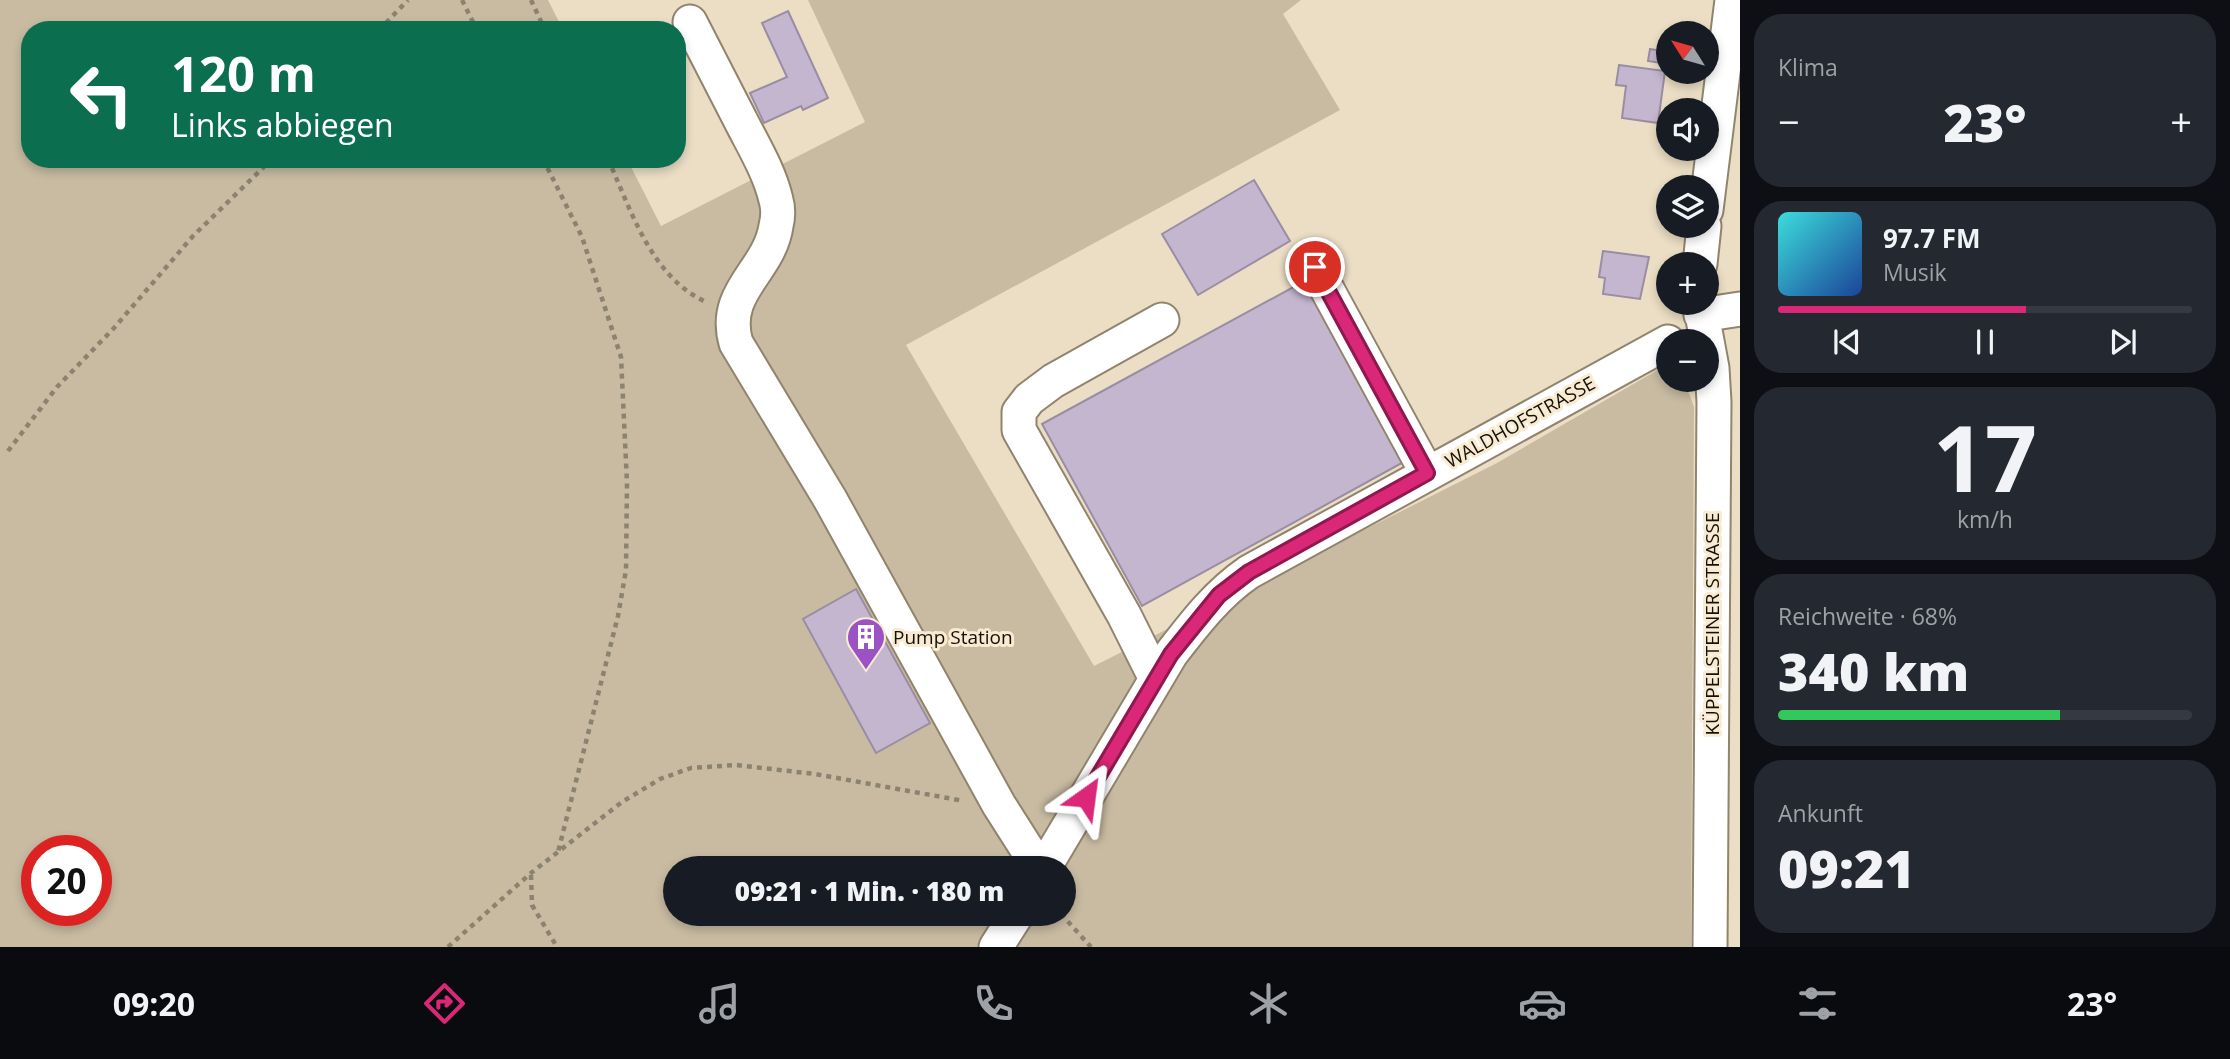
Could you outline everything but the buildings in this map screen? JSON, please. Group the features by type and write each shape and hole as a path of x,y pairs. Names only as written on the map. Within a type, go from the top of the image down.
{"street":[{"path":"1710,175 1732,0"},
{"path":"690,22 758,155 778,203 772,241 739,294 734,309 732,320 736,343 830,499 1029,856"},
{"path":"1315,267 1427,473"},
{"path":"1719,309 1740,309"},
{"name":"WALDHOFSTRASSE","path":"1684,329 1695,315"},
{"name":"KÜPPELSTEINER STRASSE","path":"1701,315 1712,368 1714,402 1710,947"},
{"path":"1156,679 1124,615 1020,430 1019,412 1029,399 1054,381 1162,320"},
{"name":"WALDHOFSTRASSE","path":"1051,856 1171,654 1194,623 1233,583 1427,473 1656,349"},
{"path":"996,947 1009,926"}],"path":[{"path":"388,21 408,0"},
{"path":"462,0 472,21"},
{"path":"531,0 541,21"},
{"path":"8,451 57,387 114,328 193,236 263,168"},
{"path":"548,168 582,237 621,357 627,483 626,570 618,616 558,852"},
{"path":"612,168 646,242 671,276 694,297 734,309"},
{"path":"449,947 531,873 622,802 678,772 705,765 736,765 815,774 999,805"},
{"path":"531,873 532,905 557,947"},
{"path":"1072,926 1091,947"}],"shaded area":[{"path":"0,0 548,0 558,21 21,21 21,168 632,168 661,226 865,122 808,0 1301,0 1283,14 1340,110 906,345 1094,666 1497,463 1656,371 1656,392 1688,392 1694,407 1691,947 0,947"}],"place":[{"name":"Pump Station","path":"866,671"}],"route":[{"path":"1086,797 1171,654 1219,595 1249,572 1427,473 1315,267"}]}
